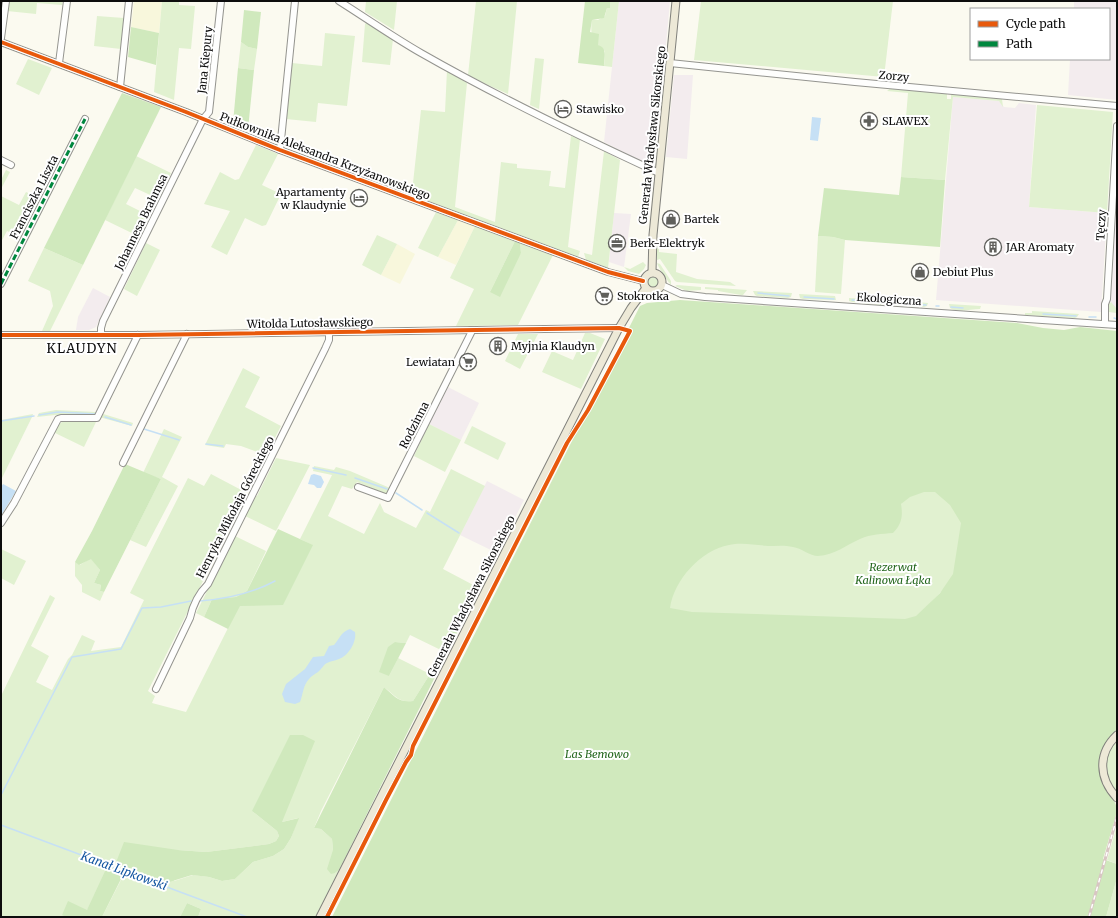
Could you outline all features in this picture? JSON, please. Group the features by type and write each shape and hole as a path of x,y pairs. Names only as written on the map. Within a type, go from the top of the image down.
{"main road":[{"name":"Generała Władysława Sikorskiego","path":"652,272 653,235 676,1"},
{"path":"652,272 661,276 662,282 659,289 655,291 651,291 645,285 646,275 652,272"},
{"name":"Generała Władysława Sikorskiego","path":"320,917 619,328 645,285"},
{"path":"1117,735 1110,742 1104,752 1102,767 1106,781 1117,798"}],"street":[{"path":"1,38 6,1"},
{"path":"59,63 67,1"},
{"path":"120,87 129,1"},
{"name":"Jana Kiepury","path":"203,119 209,112 221,1"},
{"path":"280,150 295,1"},
{"path":"339,1 420,52 463,76 659,173"},
{"name":"Pułkownika Aleksandra Krzyżanowskiego","path":"1,42 59,63 280,150 645,285"},
{"name":"Zorzy","path":"670,63 1117,106"},
{"name":"Franciszka Liszta","path":"1,284 85,119"},
{"name":"Johannesa Brahmsa","path":"101,335 103,321 203,119"},
{"name":"Tęczy","path":"1105,324 1105,304 1107,299 1117,126"},
{"path":"1,160 11,165"},
{"name":"Ekologiczna","path":"662,285 681,294 705,297 1117,325"},
{"name":"Witolda Lutosławskiego","path":"1,336 619,328"},
{"name":"Rodzinna","path":"358,487 388,498 471,333 471,330"},
{"name":"Henryka Mikołaja Góreckiego","path":"156,689 190,618 198,596 208,584 325,349 329,340 329,332"},
{"path":"123,463 187,334"},
{"path":"1,523 14,503 58,419 97,418 138,335"}],"shaded area":[{"path":"619,1 670,1 655,161 648,165 604,142"},
{"path":"1074,1 1117,1 1117,100 1068,95 1070,60 1110,60 1110,8 1074,8"},
{"path":"674,75 693,75 687,159 666,157"},
{"path":"953,97 999,101 1004,107 1015,108 1019,103 1036,105 1029,207 1107,213 1101,312 936,300"},
{"path":"1117,184 1117,313 1109,312"},
{"path":"614,213 631,214 624,267 609,262"},
{"path":"93,288 110,297 96,327 89,330 76,330 78,317"},
{"path":"448,387 479,403 461,440 429,424"},
{"path":"487,481 524,500 497,553 460,535"}],"green space":[{"path":"8,1 63,1 62,5 37,3 36,14 7,11"},
{"path":"134,1 162,1 159,33 131,27"},
{"path":"162,1 179,1 179,5 195,6 191,49 179,48 174,100 154,92"},
{"path":"366,1 397,1 394,30 365,12"},
{"path":"476,1 517,1 508,94 468,75"},
{"path":"585,1 610,1 610,8 607,8 604,18 592,20 590,32 599,34 598,45 603,48 605,53 604,66 578,63"},
{"path":"610,1 619,1 612,67 604,66 605,51 595,41 591,29 592,20 598,20 605,16 607,8 610,8"},
{"path":"701,1 893,1 884,77 694,60"},
{"path":"244,10 261,12 257,49 248,47 241,42"},
{"path":"97,16 124,18 121,49 94,46"},
{"path":"367,22 393,39 390,65 362,62 365,24"},
{"path":"131,27 159,33 156,65 128,57"},
{"path":"325,33 355,36 347,106 318,103 316,122 286,119 292,63 322,66"},
{"path":"241,42 248,47 257,49 254,70 238,68"},
{"path":"535,58 544,59 539,109 530,105"},
{"path":"28,59 52,68 39,95 16,84"},
{"path":"238,68 254,70 248,129 233,123"},
{"path":"447,70 467,83 455,207 495,222 501,162 517,164 517,168 551,171 549,186 565,188 571,136 580,139 568,247 580,251 578,257 413,195 412,192 421,110 445,112"},
{"path":"891,88 946,93 947,99 951,99 951,94 998,98 1002,99 1003,107 999,101 953,97 945,180 901,177 908,93 887,91"},
{"path":"122,93 161,107 83,265 44,248"},
{"path":"1037,105 1113,112 1107,213 1029,207"},
{"path":"256,145 278,154 262,185 281,194 266,225 262,226 245,218 227,255 211,247 230,211 204,204 220,172 235,180 239,179"},
{"path":"604,151 620,160 608,268 586,260 584,253 592,255"},
{"path":"136,156 171,173 159,199 135,188 126,204 150,216 140,237 105,220"},
{"path":"6,170 10,172 1,189 1,180"},
{"path":"901,177 945,180 940,247 845,240 833,237 818,236 824,188 899,195"},
{"path":"26,192 41,199 22,238 7,231 1,242 1,196 19,205"},
{"path":"436,212 458,220 438,257 418,248"},
{"path":"458,220 475,226 456,265 438,257"},
{"path":"475,226 515,241 490,292 521,253 520,243 553,255 518,325 456,326 474,289 450,278"},
{"path":"377,235 397,244 381,275 362,265"},
{"path":"818,236 833,237 845,240 841,294 815,292"},
{"path":"659,239 659,252 677,254 676,272 697,279 730,282 736,286 675,281 660,259 657,260 657,246"},
{"path":"515,241 520,243 521,253 500,297 490,292"},
{"path":"146,243 160,250 137,296 124,289"},
{"path":"397,244 415,254 400,284 381,275"},
{"path":"44,248 83,265 50,331 42,331 53,306 50,291 28,281"},
{"path":"643,262 646,265 639,274 628,271 624,267 630,269"},
{"path":"657,263 660,264 671,281 671,285 659,268"},
{"path":"651,276 655,276 659,282 655,288 651,288 647,284 647,280"},
{"path":"675,286 701,287 701,290 687,291"},
{"path":"705,287 747,290 743,295 741,295 705,289"},
{"path":"753,291 792,293 791,297 788,298 757,296"},
{"path":"799,294 835,296 836,300 803,299 800,298"},
{"path":"849,298 884,300 881,305 852,302 849,301"},
{"name":"Las Bemowo","path":"680,300 1017,323 1064,330 1080,327 1117,331 1117,729 1103,749 1099,764 1101,780 1115,802 1117,808 1103,859 1117,864 1117,878 1106,917 332,917 640,306 647,303","holes":["924,492 935,492 950,505 961,523 953,574 940,593 916,616 905,619 692,612 670,608 677,587 690,568 709,553 719,548 738,544 790,546 815,556 830,554 864,537 876,534 893,533 901,520 901,504 910,497"]},
{"path":"890,300 928,303 927,306 924,307 893,305"},
{"path":"1111,302 1117,309 1117,313 1109,312 1109,304"},
{"path":"949,304 981,306 980,309 961,311 950,308"},
{"path":"1032,311 1079,314 1075,318 1025,315 1025,313 1032,313"},
{"path":"585,333 590,333 605,339 581,389 542,372 552,351 573,360"},
{"path":"518,334 538,334 520,369 505,361"},
{"path":"243,368 260,377 245,407 281,426 266,455 241,446 226,444 224,448 205,445"},
{"path":"56,410 96,412 94,416 55,415 37,417 39,413"},
{"path":"100,413 133,423 132,426 99,417"},
{"path":"33,414 32,417 1,480 1,420"},
{"path":"64,421 96,422 84,447 53,432 57,425"},
{"path":"429,424 461,440 445,472 414,456"},
{"path":"472,426 506,443 498,460 464,443"},
{"path":"164,429 182,437 162,477 178,486 146,547 130,540 161,479 143,473"},
{"path":"276,458 310,465 276,531 245,516"},
{"path":"125,464 161,479 104,592 100,591 101,585 94,583 100,570 91,559 79,565 75,562"},
{"path":"314,466 334,470 336,467 350,471 390,488 387,493 384,493 357,482 352,489 342,486 328,516 364,534 380,503 384,512 416,528 426,510 430,512 451,469 485,486 443,569 479,588 463,621 457,617 446,647 449,648 447,653 410,635 406,643 395,642 389,676 398,658 430,674 413,701 400,700 384,687 321,811 314,828 321,829 332,839 335,873 339,870 316,917 198,917 201,909 187,903 180,917 102,917 123,876 87,910 62,914 66,917 1,917 1,696 50,595 55,598 31,646 49,656 36,682 52,690 82,635 95,641 91,651 121,647 144,600 130,593 188,478 204,486 211,474 247,493 148,691 155,696 152,703 186,712 239,606 312,545 300,539 332,475 313,471","holes":["252,811 282,822 298,818 291,838 284,849 273,856 253,862 235,879 222,881 209,877 193,875 174,881 178,850 206,852 269,844 276,841 279,836 277,831"]},
{"name":"Rezerwat Kalinowa Łąka","path":"919,478 966,513 955,577 912,622 638,617 719,532 901,504"},
{"path":"278,529 313,545 283,605 240,606 228,629 204,617 212,599 236,597 247,591"},
{"path":"235,536 266,551 247,591 236,597 212,599 204,617 196,613"},
{"path":"1,549 26,561 14,585 1,578"},
{"path":"91,558 100,570 94,583 101,585 100,591 104,592 100,601 82,592 82,585 75,576 75,562 80,565"},
{"path":"457,617 463,621 449,648 444,644"},
{"path":"395,642 406,643 389,676 379,672 388,647"},
{"path":"430,674 435,677 339,870 331,874 327,869 333,850 332,839 321,829 314,828 384,687 400,700 413,701"},
{"path":"290,735 303,735 315,741 282,822 299,818 291,838 284,849 273,856 253,862 235,879 222,881 209,877 192,875 166,883 115,865 124,842 178,850 206,852 269,844 276,841 279,836 277,831 252,811"},
{"path":"1117,740 1117,793 1110,780 1107,759 1112,746"},
{"path":"1117,825 1117,864 1107,860"},
{"path":"106,869 123,875 102,917 66,917 62,915 68,901 87,910"},
{"path":"1117,878 1117,917 1106,917"},
{"path":"187,903 201,909 198,917 180,917"}],"water":[{"path":"812,117 821,118 818,141 810,140"},
{"path":"314,474 321,476 324,482 321,488 308,484 311,475"},
{"path":"3,484 16,491 1,514 1,487"},
{"path":"350,629 355,632 355,640 349,652 337,660 328,662 307,681 300,702 295,704 285,702 282,694 286,684 305,669 313,657 324,656 329,646 334,645 347,630"}],"waterway":[{"path":"758,293 789,296"},
{"path":"804,297 834,299"},
{"path":"852,300 881,302"},
{"path":"893,303 926,305"},
{"path":"951,307 963,308"},
{"path":"1043,314 1076,316"},
{"path":"1089,317 1096,317"},
{"path":"39,415 58,412 96,414"},
{"path":"1,421 34,416"},
{"path":"105,417 131,425"},
{"path":"144,429 179,440"},
{"path":"206,444 223,446"},
{"path":"313,468 346,475"},
{"path":"355,478 387,489"},
{"path":"396,493 422,510"},
{"path":"427,513 459,533"},
{"path":"200,601 239,595 258,589 275,581"},
{"path":"1,795 72,657 121,649 142,608 161,607 191,601"},
{"name":"Kanał Lipkowski","path":"1,825 247,917"}],"railway":[{"path":"1089,917 1117,817"}],"marked path":[{"path":"1,284 85,119"}],"cycle path":[{"path":"1,42 186,112 280,150 608,272 643,281"},
{"path":"1,335 138,335 619,328 630,331 588,410 567,443 413,746 411,755 386,800 327,917"}],"place":[{"name":"Stawisko","path":"563,109"},
{"name":"SLAWEX","path":"869,121"},
{"name":"Apartamenty w Klaudynie","path":"359,198"},
{"name":"Bartek","path":"671,219"},
{"name":"Berk-Elektryk","path":"617,243"},
{"name":"JAR Aromaty","path":"993,247"},
{"name":"Debiut Plus","path":"920,272"},
{"name":"Stokrotka","path":"604,296"},
{"name":"Myjnia Klaudyn","path":"498,346"},
{"name":"Lewiatan","path":"468,362"}],"district":[{"name":"KLAUDYN","path":"82,348"}]}
